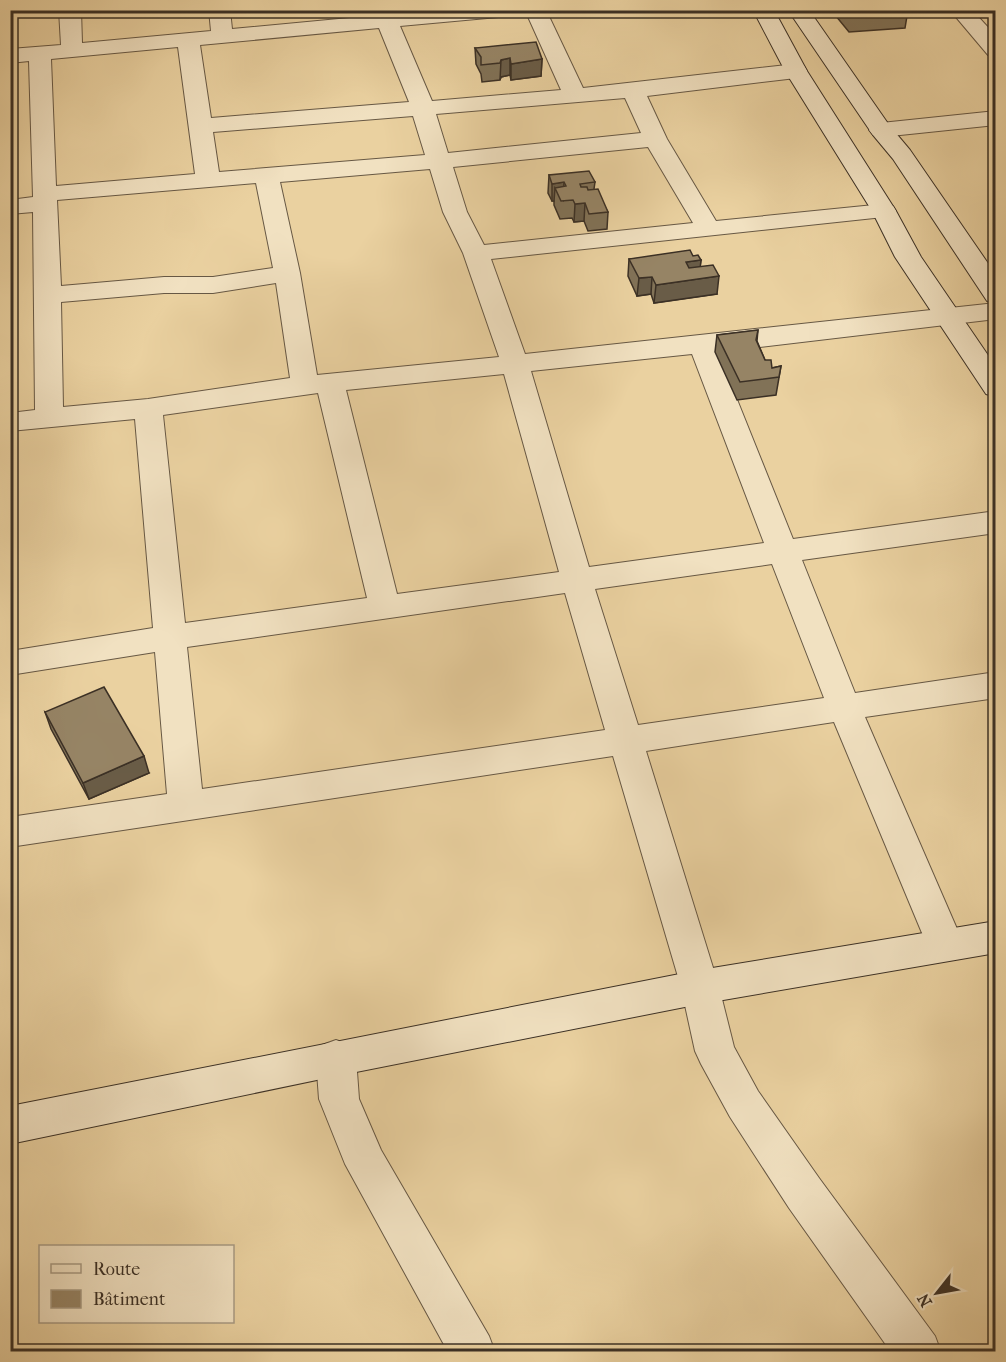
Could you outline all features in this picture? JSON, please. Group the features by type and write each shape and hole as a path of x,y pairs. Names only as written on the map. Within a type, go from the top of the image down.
{"street":[{"path":"70,10 72,50"},
{"path":"219,10 224,38"},
{"path":"10,56 387,22 448,13 509,10"},
{"path":"535,10 575,96"},
{"path":"763,10 796,72 884,210 908,257 996,388"},
{"path":"798,10 881,130 902,155 996,295"},
{"path":"960,10 992,42"},
{"path":"387,22 416,87 455,213 476,253 515,363 577,580 700,987 715,1051 744,1104 804,1193 920,1352"},
{"path":"188,40 208,178"},
{"path":"40,53 43,199 48,295 49,417"},
{"path":"202,126 633,91 796,72"},
{"path":"633,91 655,139 708,228"},
{"path":"881,130 996,118"},
{"path":"10,207 43,199 208,178 267,176 439,161 655,139"},
{"path":"849,155 902,155"},
{"path":"267,176 287,273 317,384 385,607"},
{"path":"476,253 884,210"},
{"path":"48,295 164,285 213,285 250,281 287,273"},
{"path":"10,422 148,408 317,384 702,345 996,311"},
{"path":"702,345 844,707 945,945"},
{"path":"148,408 186,806"},
{"path":"10,663 171,637 996,522"},
{"path":"10,832 996,685"},
{"path":"10,1125 700,987 996,937"},
{"path":"336,1058 339,1099 366,1164 473,1352"}],"building":[{"path":"536,42 542,59 511,64 510,58 501,60 500,63 481,65 481,57 475,48"},
{"path":"589,171 595,182 580,184 581,187 587,187 588,190 598,189 608,212 589,214 585,203 575,204 573,200 561,201 555,188 566,186 564,182 552,184 549,175"},
{"path":"690,250 693,256 698,255 701,260 686,262 689,268 713,265 719,276 656,285 652,277 639,278 629,259"},
{"path":"758,330 756,340 765,360 771,360 772,368 781,366 779,377 740,382 717,335"},
{"path":"104,687 144,756 83,783 45,712"}]}
